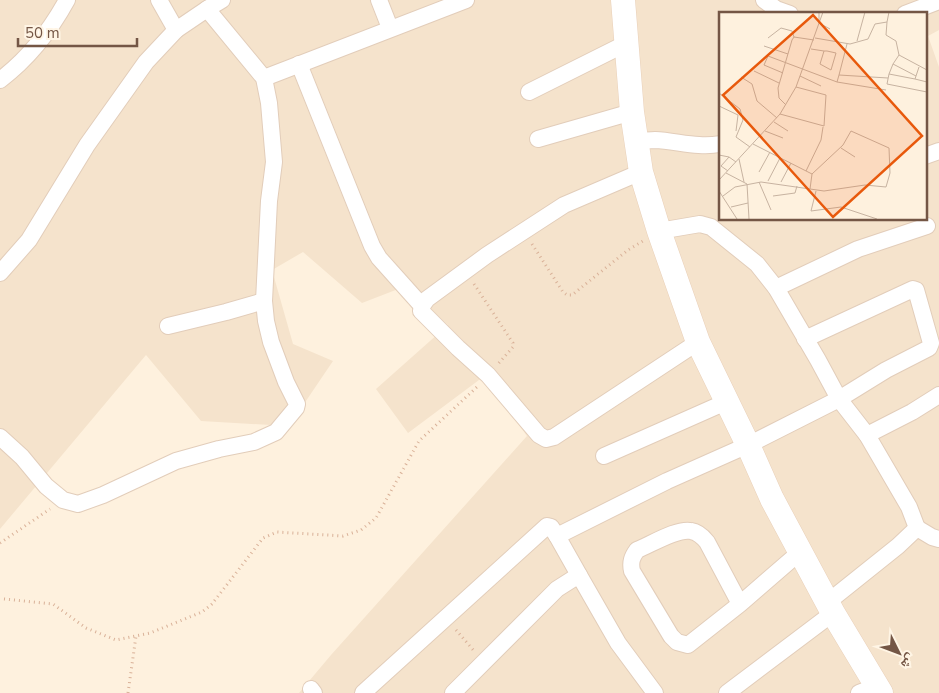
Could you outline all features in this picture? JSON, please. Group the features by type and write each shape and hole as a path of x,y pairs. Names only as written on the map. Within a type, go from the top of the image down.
{"street":[{"path":"0,80 24,60 44,37 67,0"},
{"path":"159,0 176,30"},
{"path":"0,273 29,240 88,145 146,62 176,30 222,0"},
{"path":"379,0 390,28"},
{"path":"623,0 635,142 641,172 658,231 698,342 772,499 876,691"},
{"path":"764,0 776,9 784,12"},
{"path":"910,12 939,1"},
{"path":"264,78 457,2"},
{"path":"0,436 22,457 46,486 63,500 78,504 103,495 176,461 254,442 276,432 293,413 297,404 270,342 264,301 269,201 274,162 269,103 264,78 206,9"},
{"path":"529,92 626,44"},
{"path":"299,64 372,246 379,258 422,306"},
{"path":"538,139 632,112"},
{"path":"635,142 654,140 689,145 711,146 719,144"},
{"path":"926,156 939,151"},
{"path":"641,172 564,205 465,271 427,299 422,306 422,314 488,376 539,435 546,439 554,437 698,342"},
{"path":"658,231 700,224 711,227 757,264 776,288 839,399 867,435 909,507 918,528 939,539"},
{"path":"776,288 858,249 927,226"},
{"path":"557,536 667,481 748,445 839,399 886,370 929,348 931,342 916,290 913,289 805,338"},
{"path":"168,326 264,301"},
{"path":"867,435 939,396"},
{"path":"604,456 726,402"},
{"path":"363,693 547,526 551,527 557,536 618,643 655,693"},
{"path":"727,693 830,608 918,528"},
{"path":"740,604 708,542 701,535 691,531 680,531 637,550 630,563 632,571 671,636 677,642 688,644 740,604 800,552"},
{"path":"453,693 557,588 579,575"}],"path":[{"path":"524,231 563,292 567,295 572,295 628,250 658,231"},
{"path":"4,599 53,604 86,628 116,640 150,633 202,612 212,604 263,538 277,532 343,536 361,530 376,518 419,441 488,376 513,347 513,343 465,271"},
{"path":"0,543 63,500"},
{"path":"446,618 484,662"},
{"path":"128,693 136,636"}],"shaded area":[{"path":"0,0 939,0 939,30 928,36 939,67 939,693 299,693 527,436 483,377 408,433 376,389 448,325 406,286 362,303 303,252 272,270 293,344 333,361 289,426 201,421 146,355 0,529"}]}
